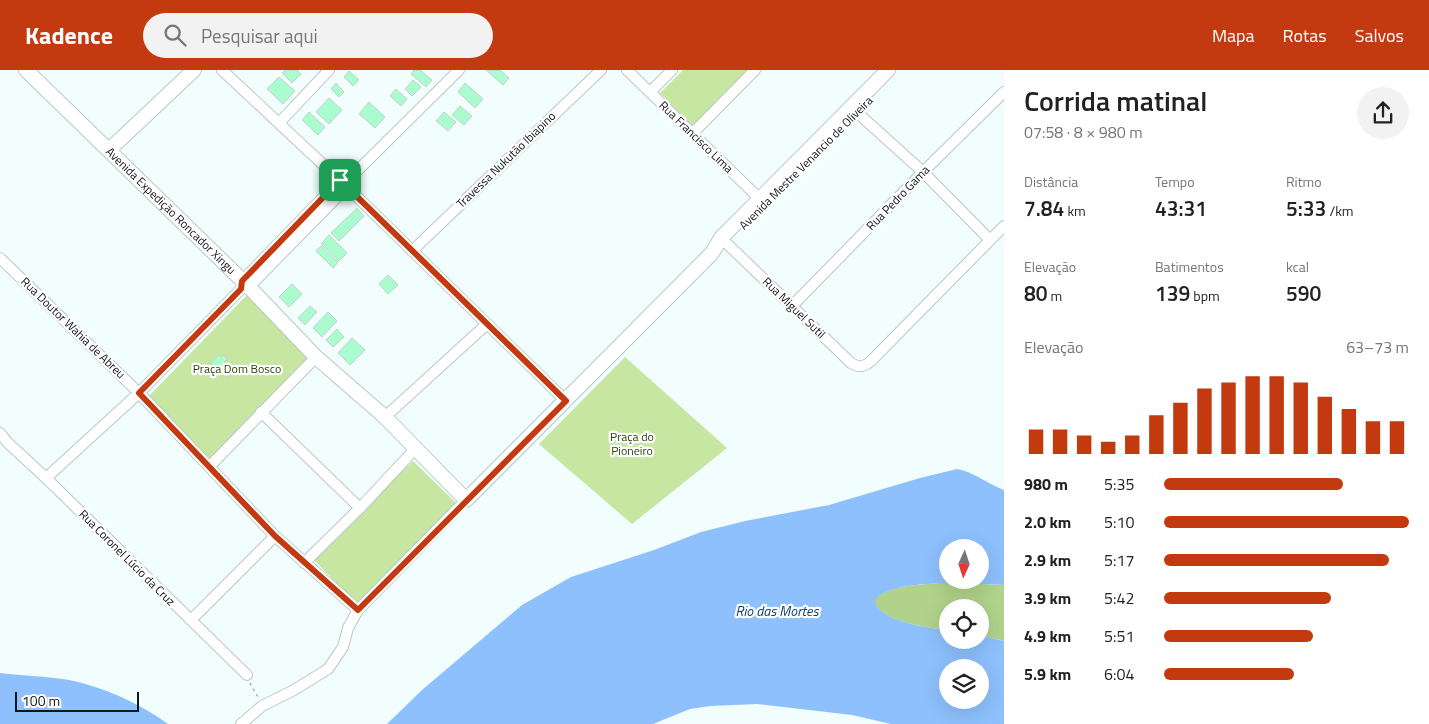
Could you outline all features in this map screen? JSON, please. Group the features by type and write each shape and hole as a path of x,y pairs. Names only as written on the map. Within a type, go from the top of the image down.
{"street":[{"name":"Avenida Expedição Roncador Xingu","path":"26,70 109,150 316,357 385,417 415,450 466,500"},
{"path":"109,150 194,70"},
{"path":"222,70 278,123 346,182 412,251 566,401"},
{"path":"278,123 329,70"},
{"path":"46,478 139,393 346,182 460,70"},
{"name":"Travessa Nukutão Ibiapino","path":"412,251 601,70"},
{"name":"Rua Francisco Lima","path":"627,70 762,202"},
{"path":"650,92 672,70"},
{"path":"693,133 755,70"},
{"name":"Avenida Mestre Venancio de Oliveira","path":"242,724 262,706 294,690 328,669 343,647 348,628 358,610 854,109 888,70"},
{"name":"Avenida Mestre Venancio de Oliveira","path":"854,109 899,70"},
{"name":"Rua Pedro Gama","path":"792,306 1004,92"},
{"path":"854,109 923,172 990,240 1004,226"},
{"name":"Rua Miguel Sutil","path":"723,241 851,363 866,366 990,240"},
{"name":"Rua Doutor Wahia de Abreu","path":"0,258 139,393 275,536 358,610"},
{"path":"385,417 487,324"},
{"path":"210,466 316,357"},
{"path":"261,412 360,508"},
{"name":"Rua Coronel Lúcio da Cruz","path":"0,433 3,441 46,478 247,675"},
{"path":"304,562 360,508 415,450"},
{"path":"191,620 275,536"}],"path":[{"path":"247,675 262,706"}],"green space":[{"path":"683,70 747,70 692,126 660,93"},
{"name":"Praça Dom Bosco","path":"248,294 312,358 211,460 147,398"},
{"name":"Praça do Pioneiro","path":"625,357 727,448 632,524 539,444"},
{"path":"413,461 456,503 359,606 312,558"},
{"path":"939,584 939,589 989,589 989,584 1004,585 1004,641 989,637 989,599 939,599 939,629 893,618 877,607 874,600 890,590"}],"water":[{"name":"Rio das Mortes","path":"957,469 970,473 1004,490 1004,585 989,584 989,539 939,539 939,584 899,588 885,593 875,600 878,607 884,613 894,618 917,625 939,629 939,649 989,649 989,637 1004,641 1004,724 891,724 852,715 757,704 710,706 690,709 653,724 387,724 422,690 522,605 571,577 654,550 701,532 745,521 829,505"},
{"path":"0,673 82,683 108,691 145,709 168,724 0,724"}],"building":[{"path":"285,70 297,70 301,74 292,83 282,73"},
{"path":"414,70 420,70 432,80 426,87 411,74"},
{"path":"486,70 500,70 509,78 503,85"},
{"path":"349,71 359,80 353,86 344,77"},
{"path":"279,77 295,91 283,104 267,89"},
{"path":"413,80 421,87 412,96 405,89"},
{"path":"336,83 344,92 339,97 331,89"},
{"path":"465,83 483,99 475,108 458,92"},
{"path":"396,89 407,99 401,106 390,96"},
{"path":"329,98 342,110 329,124 316,112"},
{"path":"369,102 385,117 375,128 359,114"},
{"path":"460,106 472,116 464,125 452,115"},
{"path":"309,112 325,127 318,135 302,120"},
{"path":"444,112 456,122 448,131 436,121"},
{"path":"357,208 364,216 339,241 331,233"},
{"path":"329,235 347,253 339,261 321,244"},
{"path":"321,246 338,262 333,268 316,251"},
{"path":"388,275 398,285 388,294 379,284"},
{"path":"292,284 302,294 289,307 279,297"},
{"path":"310,306 317,312 305,325 298,318"},
{"path":"328,312 337,321 322,337 313,328"},
{"path":"337,329 344,337 333,347 326,340"},
{"path":"352,338 365,350 350,365 338,353"},
{"path":"219,355 221,357 224,355 227,359 224,362 233,372 227,377 219,369 214,374 209,369 213,365 210,363"}],"route":[{"path":"340,180 566,401 358,610 275,536 139,393 241,289 242,281 340,180"}]}
